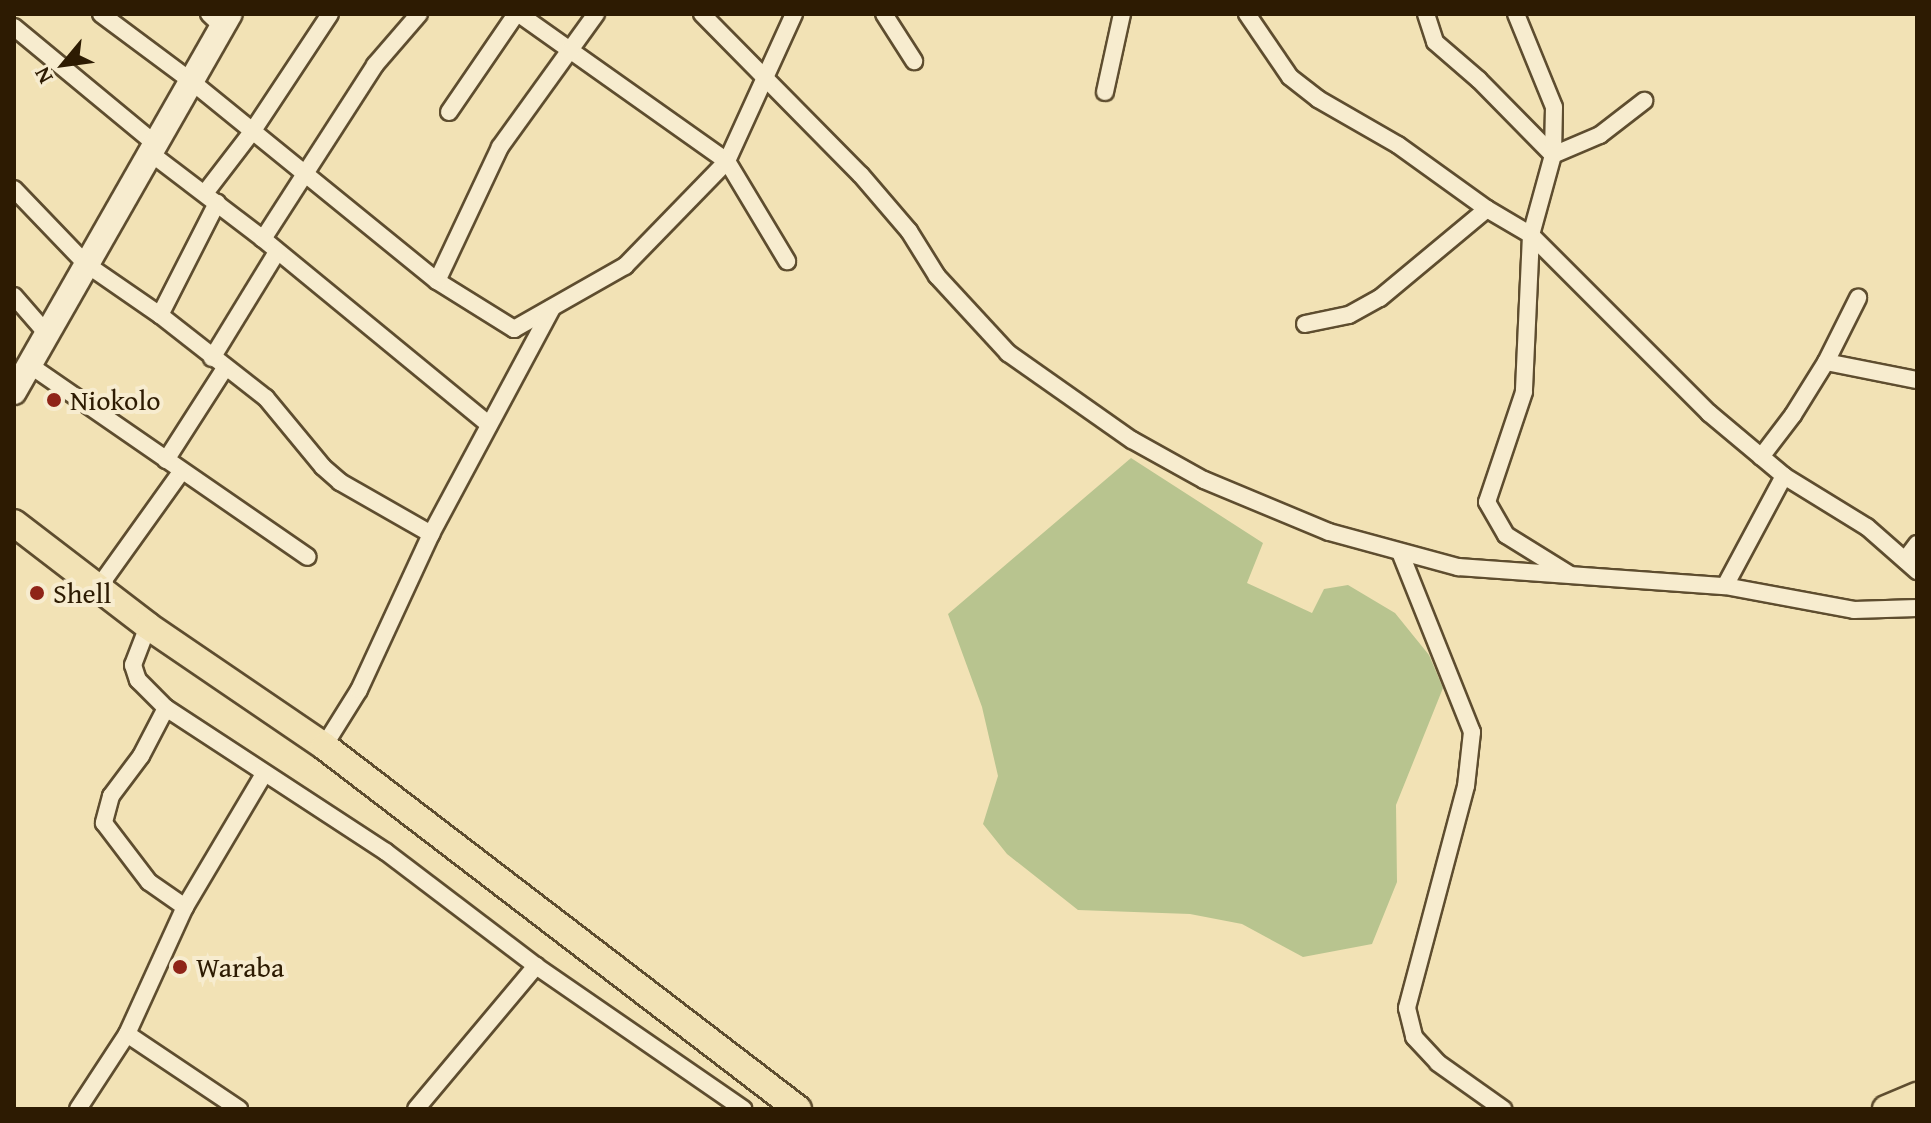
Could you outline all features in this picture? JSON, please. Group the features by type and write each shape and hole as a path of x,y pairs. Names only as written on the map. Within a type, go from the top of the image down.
{"main road":[{"path":"14,523 148,626 324,746 798,1109"},
{"path":"1886,1109 1917,1096"}],"street":[{"path":"101,14 191,81 437,281 514,329 625,266 727,161 794,14"},
{"path":"160,315 211,198 330,14"},
{"path":"263,239 375,65 419,14"},
{"path":"449,112 517,14 572,49 727,161 787,261"},
{"path":"437,281 500,147 596,14"},
{"path":"702,14 861,175 909,231 937,276 1008,353 1132,440 1204,480 1329,532 1458,567 1725,586 1854,610 1917,608"},
{"path":"884,14 914,61"},
{"path":"1105,92 1122,14"},
{"path":"1247,14 1290,77 1318,99 1398,145 1487,209 1531,235 1709,413 1784,476 1867,527 1911,565 1917,544"},
{"path":"1426,14 1435,42 1479,80 1553,155"},
{"path":"1516,14 1554,107 1553,155 1531,235 1524,392 1487,502 1506,535 1574,577"},
{"path":"14,392 191,81 220,18"},
{"path":"14,27 211,198 488,424"},
{"path":"1553,155 1600,135 1644,101"},
{"path":"14,189 86,264 160,315 266,398 323,467 340,482 431,534"},
{"path":"1305,324 1349,315 1380,298 1487,209"},
{"path":"166,460 277,252"},
{"path":"14,296 48,335"},
{"path":"1761,457 1793,415 1826,362 1858,298"},
{"path":"324,746 359,690 431,534 552,307"},
{"path":"1826,362 1917,380"},
{"path":"31,366 308,557"},
{"path":"98,588 181,472"},
{"path":"1725,586 1784,476"},
{"path":"1400,552 1472,732 1466,786 1407,1008 1414,1037 1438,1063 1503,1109"},
{"path":"148,626 133,665 138,680 166,708 386,852 536,966 743,1109"},
{"path":"166,708 141,756 111,796 104,823 149,882 185,907"},
{"path":"78,1109 127,1034 185,907 264,774"},
{"path":"416,1109 536,966"},
{"path":"127,1034 239,1109"}],"green space":[{"path":"1131,458 1263,543 1247,583 1312,613 1324,589 1348,585 1395,613 1429,655 1443,688 1396,805 1397,882 1372,944 1303,957 1242,924 1190,914 1078,910 1007,854 983,824 998,776 982,707 948,614"}],"place":[{"name":"Niokolo","path":"54,400"},
{"name":"Shell","path":"37,593"},
{"name":"Waraba","path":"180,967"}]}
